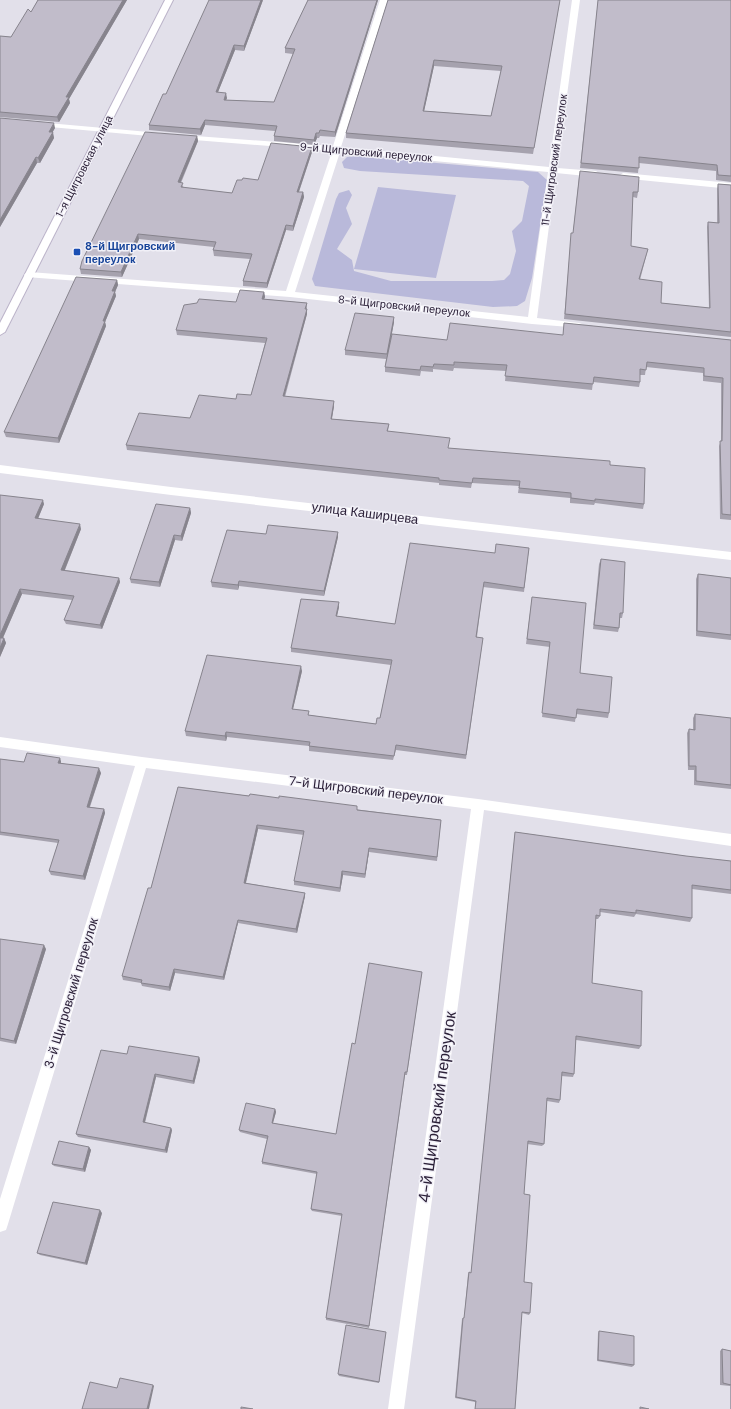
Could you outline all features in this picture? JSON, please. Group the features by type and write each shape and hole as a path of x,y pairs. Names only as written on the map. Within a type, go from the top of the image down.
{"street":[{"name":"1-я Щигровская улица","path":"0,332 169,0"},
{"path":"290,294 335,149 384,0"},
{"name":"11-й Щигровский переулок","path":"532,320 554,170 576,0"},
{"name":"9-й Щигровский переулок","path":"31,123 103,131 335,149 731,186"},
{"name":"8-й Щигровский переулок","path":"29,275 290,294 586,326"},
{"name":"улица Каширцева","path":"0,469 731,556"},
{"name":"7-й Щигровский переулок","path":"0,742 142,762 478,804 731,840"},
{"name":"3-й Щигровский переулок","path":"0,1224 142,762"},
{"name":"4-й Щигровский переулок","path":"396,1409 478,804"}],"shaded area":[{"path":"358,156 538,172 547,180 532,278 525,301 517,306 493,307 315,286 312,279 336,199 339,193 349,190 352,195 346,208 352,224 337,249 352,260 354,271 391,281 492,281 504,280 510,274 516,251 512,231 522,221 529,186 523,181 360,171 344,168 342,162 347,157"},
{"path":"378,187 456,195 436,278 354,269"}],"building":[{"path":"38,0 123,0 66,97 69,97 57,117 0,112 0,36 11,37 28,9 31,12"},
{"path":"209,0 261,0 244,46 234,45 216,92 226,93 224,100 274,102 295,49 285,48 308,0 377,0 335,132 320,130 319,133 316,133 314,140 274,136 277,126 205,120 200,129 149,125 163,94 166,94"},
{"path":"388,0 560,0 534,148 346,133","holes":["434,60 502,66 491,116 423,111"]},
{"path":"598,0 731,0 731,176 718,175 717,165 639,157 639,168 581,163"},
{"path":"0,118 54,123 49,132 53,132 38,158 36,157 0,220"},
{"path":"145,132 197,136 178,182 183,183 181,187 232,193 237,180 242,180 243,178 258,180 271,143 312,147 297,192 303,192 293,226 286,225 267,283 243,281 252,254 213,250 216,242 138,234 121,272 80,269 82,261"},
{"path":"580,171 639,177 638,192 633,192 631,246 648,249 639,279 662,282 661,303 710,308 708,222 719,223 718,184 731,185 731,332 565,314 571,233 573,233"},
{"path":"76,277 117,280 112,291 115,291 103,321 105,321 58,438 4,432"},
{"path":"240,290 264,292 262,299 307,303 305,309 307,309 283,396 334,401 331,419 389,424 387,431 450,438 448,448 610,461 610,465 645,468 644,504 571,498 571,493 519,488 520,481 473,478 472,483 439,480 439,478 126,445 139,413 190,418 199,395 236,399 237,394 251,395 267,338 176,330 184,305 197,303 199,299 236,302"},
{"path":"355,313 394,317 387,354 345,350"},
{"path":"450,323 563,335 564,323 731,340 731,515 722,514 720,441 722,441 723,378 704,376 704,368 647,362 646,370 640,369 640,382 594,377 593,384 505,376 507,365 454,362 454,365 434,364 433,367 421,366 420,370 385,367 392,334 447,340"},
{"path":"0,495 43,500 35,518 80,524 61,570 119,578 100,625 64,620 74,596 20,589 0,635"},
{"path":"156,504 190,508 181,536 174,535 159,582 130,579"},
{"path":"268,525 338,532 324,591 239,581 238,585 211,582 227,530 266,534"},
{"path":"410,543 495,553 496,544 529,548 524,588 484,582 476,637 483,638 466,755 396,745 394,756 309,746 310,742 226,732 225,736 185,731 207,655 301,666 292,709 309,711 308,715 376,724 377,718 380,718 392,660 291,648 301,599 339,602 336,616 395,624"},
{"path":"601,559 625,562 623,613 620,613 619,628 594,625"},
{"path":"698,574 731,578 731,635 697,631"},
{"path":"532,597 586,603 580,673 612,677 609,713 577,709 576,718 542,713 550,642 527,639"},
{"path":"0,638 4,638 0,648"},
{"path":"695,714 731,718 731,785 696,781 696,766 689,766 689,729 695,730"},
{"path":"27,753 60,758 58,763 99,768 87,807 104,809 83,876 49,871 59,840 0,832 0,759 24,762"},
{"path":"178,787 249,796 250,794 279,798 279,796 357,806 357,810 441,820 437,857 369,848 365,874 342,871 340,888 294,881 304,831 257,825 244,883 305,893 296,929 238,920 223,977 174,969 169,987 141,983 142,980 122,976 148,888 151,888"},
{"path":"515,832 731,861 731,890 692,885 692,918 636,910 636,913 600,909 600,916 596,915 592,983 642,991 641,1046 576,1036 574,1074 562,1072 560,1100 547,1098 544,1144 528,1141 524,1194 530,1195 524,1282 532,1283 530,1313 522,1312 515,1409 475,1409 476,1401 456,1397 463,1318 469,1272 471,1273"},
{"path":"0,939 44,945 14,1041 0,1038"},
{"path":"369,963 422,972 407,1072 405,1072 369,1326 326,1318 342,1214 311,1209 317,1172 262,1162 268,1136 239,1130 246,1103 275,1109 272,1123 336,1134 352,1043 355,1044"},
{"path":"129,1046 199,1057 193,1081 155,1074 143,1122 171,1128 165,1150 76,1134 101,1050 127,1054"},
{"path":"59,1141 89,1147 83,1169 52,1164"},
{"path":"53,1202 100,1210 85,1263 37,1253"},
{"path":"346,1325 386,1332 379,1382 338,1374"},
{"path":"599,1331 634,1336 634,1365 598,1360"},
{"path":"722,1349 731,1351 731,1385 723,1383"},
{"path":"120,1378 153,1385 147,1409 82,1409 90,1382 117,1388"},
{"path":"241,1407 253,1409 241,1409"}],"place":[{"name":"8-й Щигровский переулок","path":"77,252"}]}
